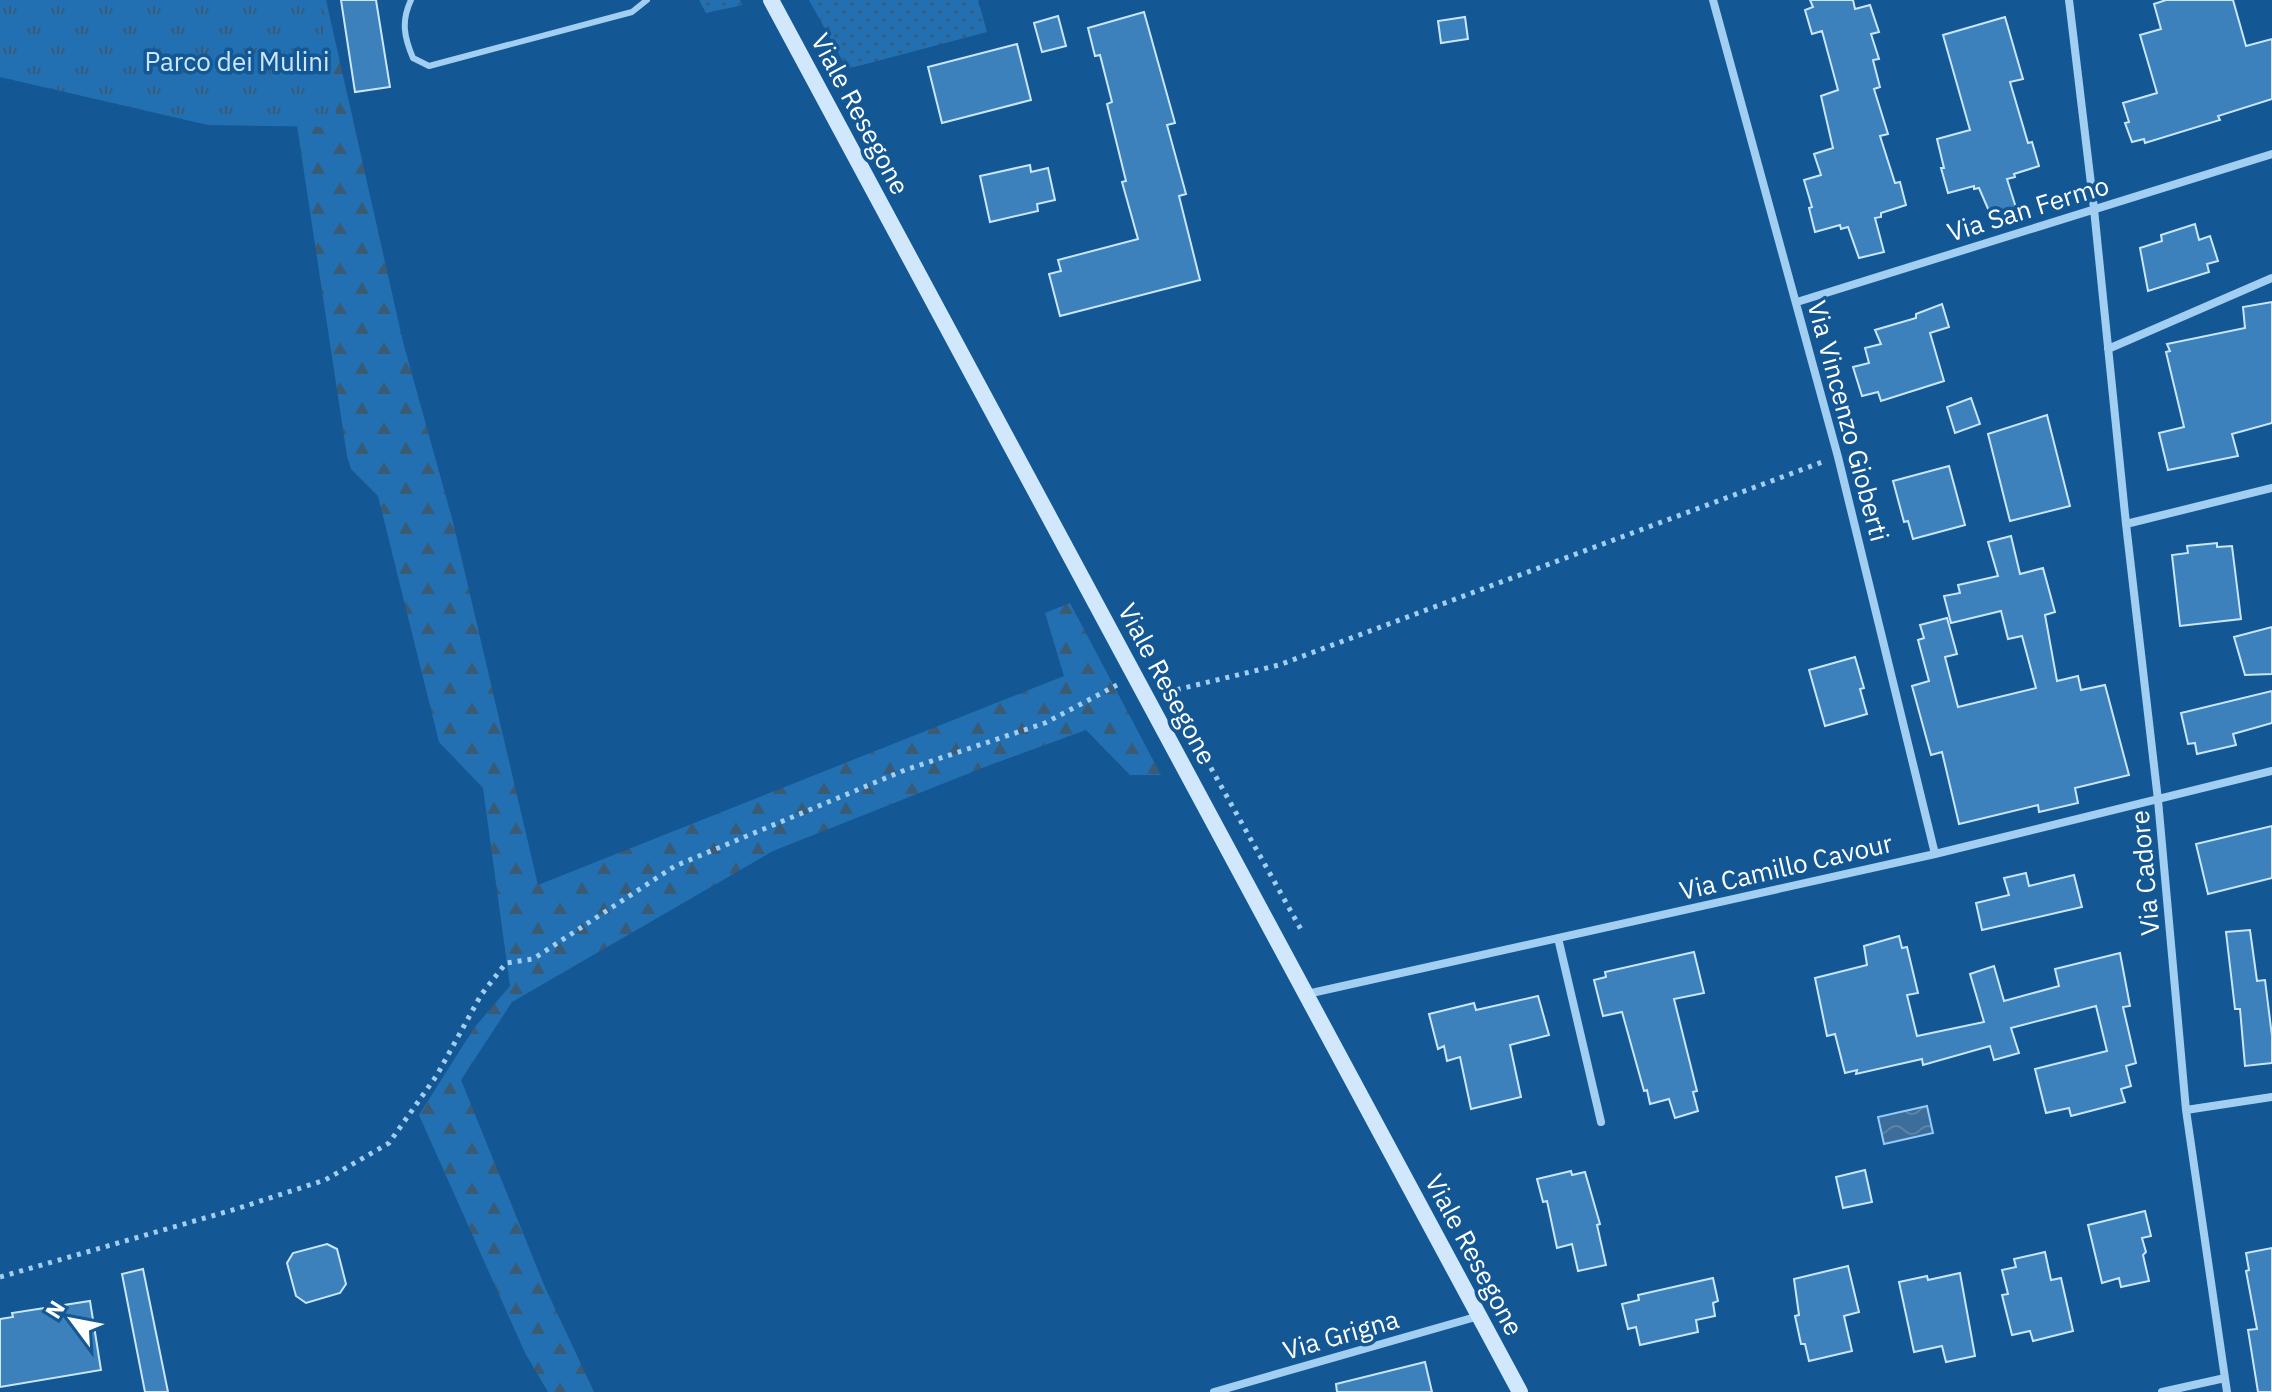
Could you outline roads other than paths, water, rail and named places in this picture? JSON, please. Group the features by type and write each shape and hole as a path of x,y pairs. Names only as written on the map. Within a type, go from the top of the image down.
{"street":[{"name":"Viale Resegone","path":"771,0 1520,1392"},
{"name":"Via Vincenzo Gioberti","path":"1713,0 1838,457 1935,854"},
{"name":"Via Cadore","path":"2069,0 2158,800 2186,1110 2227,1392"},
{"name":"Via San Fermo","path":"1797,302 2272,154"},
{"path":"2108,349 2272,278"},
{"path":"2126,524 2272,488"},
{"name":"Via Camillo Cavour","path":"1307,994 1935,854 2272,771"},
{"path":"1558,938 1601,1122"},
{"path":"2186,1110 2272,1097"},
{"name":"Via Grigna","path":"1214,1392 1479,1316"},
{"path":"2162,1392 2225,1378"}],"lane":[{"path":"411,0 404,16 405,39 413,58 429,66 632,12 647,0"}],"water":[{"path":"1927,1106 1933,1133 1884,1144 1878,1117"}],"park label":[{"name":"Parco dei Mulini","path":"237,62"}]}
